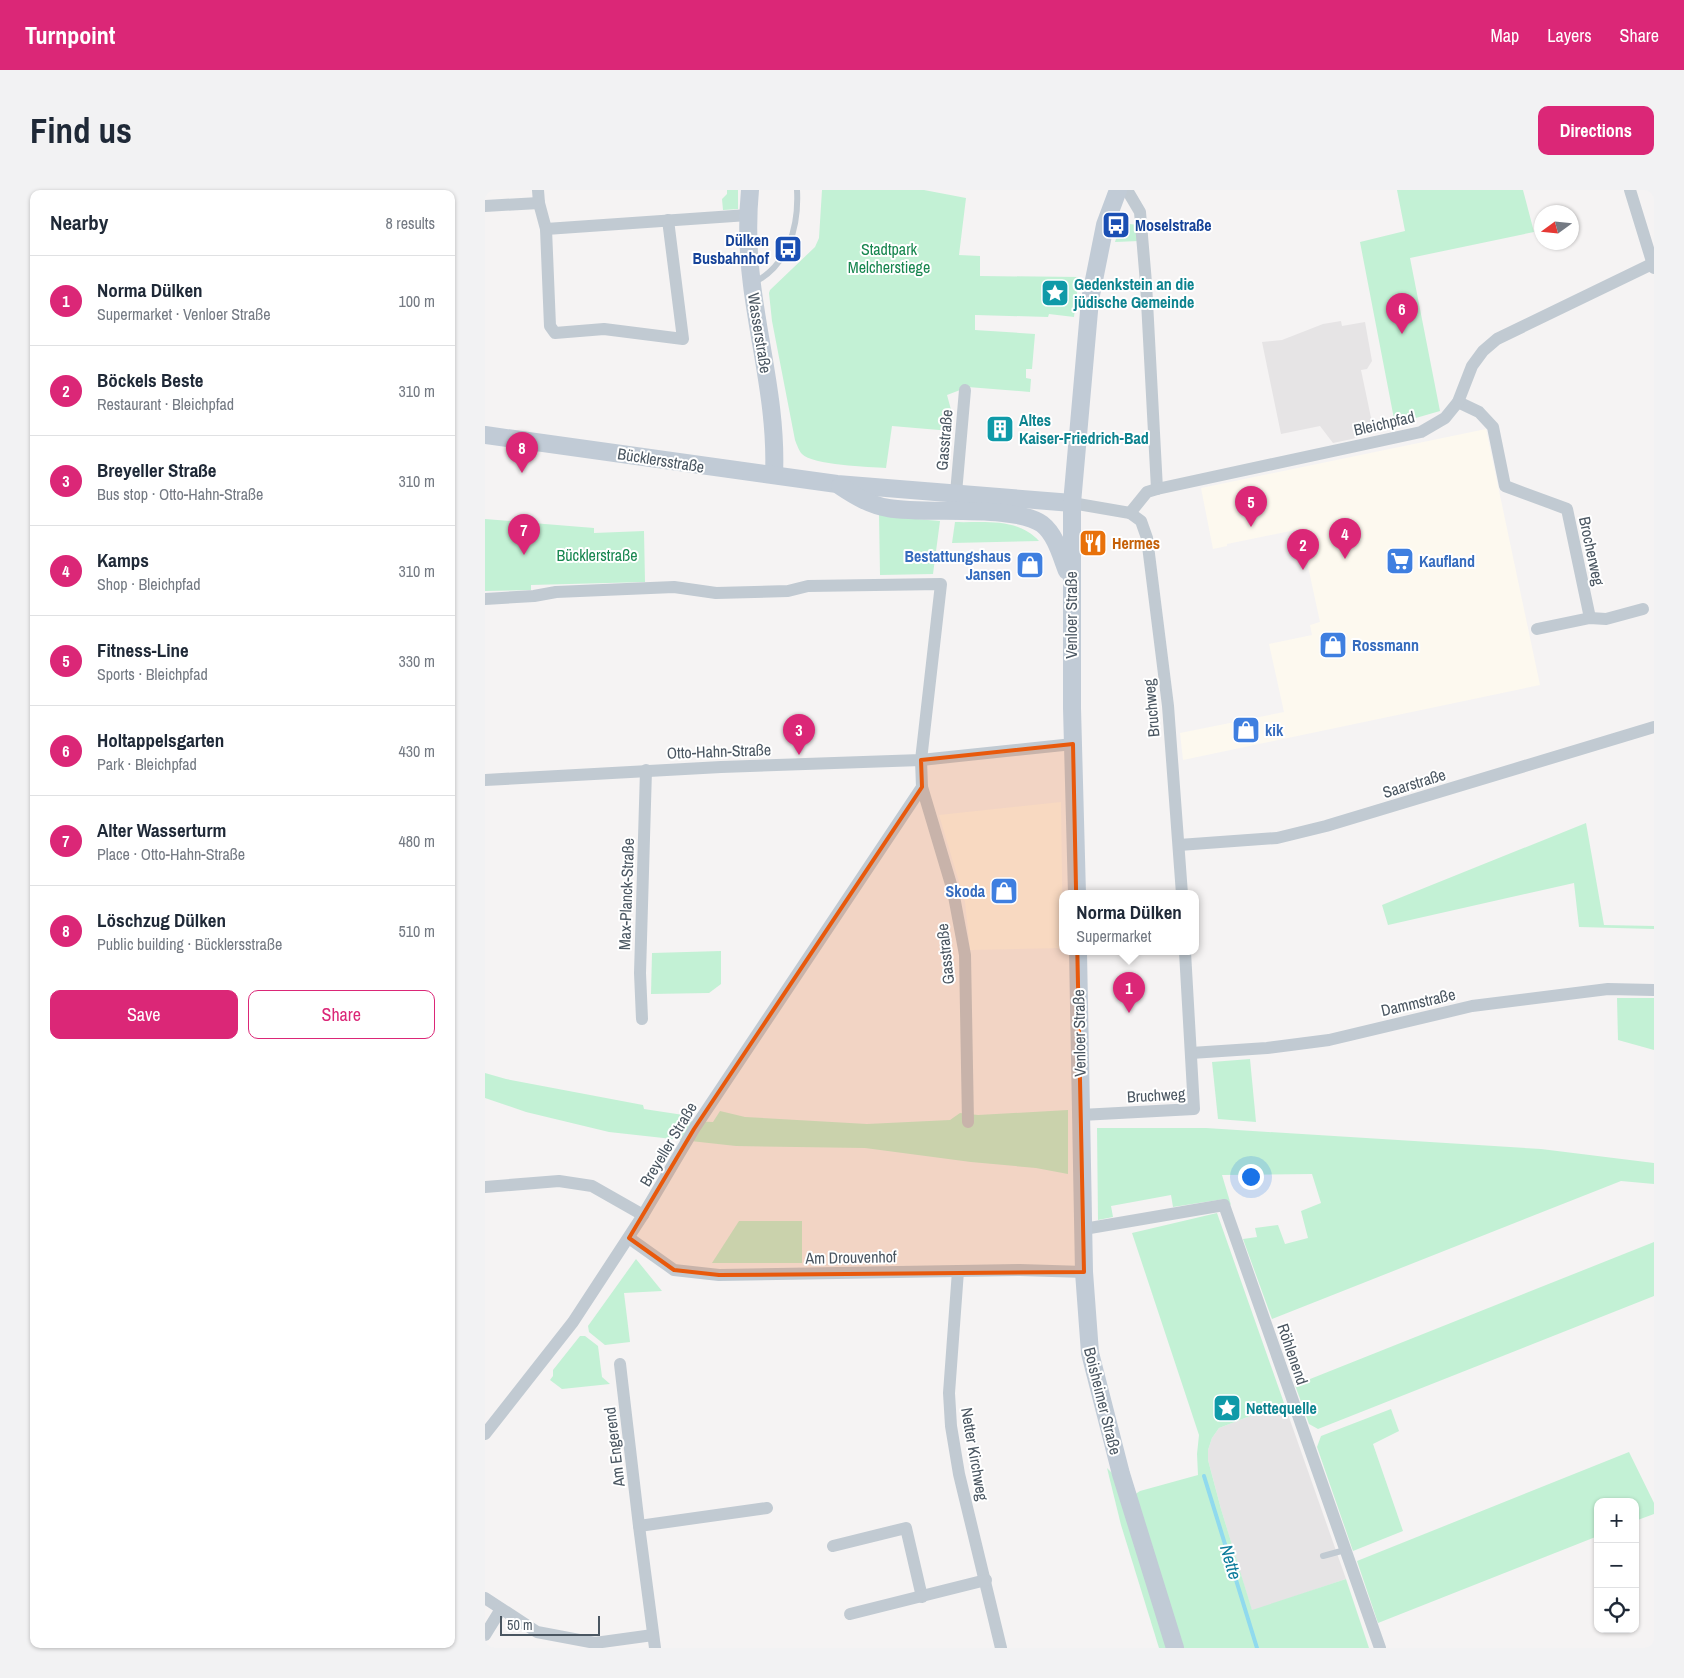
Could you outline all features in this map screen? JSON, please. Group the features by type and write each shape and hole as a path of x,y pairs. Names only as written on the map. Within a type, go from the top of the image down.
{"main road":[{"name":"Wasserstraße","path":"750,190 748,215 752,284 773,414 774,475"},
{"name":"Venloer Straße","path":"1077,890 1073,744 1072,503 1090,300 1105,225 1118,190"},
{"name":"Bücklersstraße","path":"485,435 837,484 1072,503"},
{"name":"Bücklersstraße","path":"837,484 859,499 888,508 1027,516 1043,525 1056,541 1071,581"},
{"name":"Venloer Straße","path":"1078,955 1081,1115"},
{"name":"Boisheimer Straße","path":"1081,1115 1084,1272 1089,1353 1121,1474 1175,1648"}],"street":[{"path":"538,190 539,203 546,229 550,326 555,333 604,330 683,339 668,220"},
{"path":"1127,190 1140,212 1146,282 1157,489"},
{"path":"1630,190 1654,265"},
{"path":"485,206 539,203"},
{"path":"546,229 748,215"},
{"name":"Bleichpfad","path":"1130,513 1147,492 1157,489 1421,432 1445,418 1458,402 1471,366 1483,351 1497,339 1654,265"},
{"name":"Gasstraße","path":"956,493 965,390"},
{"name":"Brocherweg","path":"1458,402 1479,412 1493,427 1505,486 1567,509 1591,618"},
{"path":"1072,503 1130,513"},
{"name":"Bruchweg","path":"1130,513 1141,521 1147,538 1169,716 1182,890"},
{"path":"485,598 534,596 556,592 674,588 716,593 788,591 808,586 941,584 921,760 922,787"},
{"path":"1537,629 1591,618 1606,619 1643,609"},
{"name":"Saarstraße","path":"1179,845 1277,838 1326,826 1653,730"},
{"name":"Otto-Hahn-Straße","path":"485,780 646,770 921,760 1073,744"},
{"name":"Max-Planck-Straße","path":"642,1019 640,973 646,770"},
{"name":"Gasstraße","path":"922,787 953,891 965,955 968,1122"},
{"name":"Breyeller Straße","path":"485,1434 573,1322 643,1216 694,1129 922,787"},
{"name":"Bruchweg","path":"1081,1115 1194,1110 1185,955"},
{"name":"Dammstraße","path":"1191,1053 1267,1048 1329,1040 1472,1006 1608,990 1654,990"},
{"path":"486,1183 559,1181 593,1186 643,1216"},
{"name":"Röhlenend","path":"1084,1229 1223,1205 1380,1648"},
{"name":"Am Drouvenhof","path":"629,1238 674,1270 719,1275 958,1271 1084,1272"},
{"name":"Netter Kirchweg","path":"958,1271 949,1393 951,1426 959,1474 1001,1648"},
{"name":"Am Engerend","path":"620,1364 654,1642"},
{"path":"639,1526 767,1508"},
{"path":"833,1546 906,1528 922,1597"},
{"path":"850,1614 986,1580"},
{"path":"485,1598 537,1632 595,1643 654,1642"},
{"path":"485,1635 501,1609"}],"lane":[{"path":"752,284 773,269 788,249 794,231 797,190"},
{"path":"1323,1556 1345,1550"}],"highlighted area":[{"path":"1073,744 1084,1272 719,1275 674,1270 629,1238 694,1129 922,787 921,760"}],"shaded area":[{"path":"1341,321 1342,326 1365,322 1372,361 1367,369 1361,370 1374,432 1333,443 1320,426 1281,434 1262,342 1282,340 1323,324"},
{"path":"1486,429 1540,685 1183,760 1180,733 1284,712 1269,644 1312,635 1310,625 1320,622 1300,529 1227,544 1227,546 1213,549 1201,488"},
{"path":"1061,802 1062,890 1059,890 1059,948 970,950 965,902 939,815"},
{"path":"1284,1403 1346,1579 1252,1611 1221,1509 1208,1460 1208,1450 1212,1438 1219,1428"}],"green space":[{"path":"727,190 738,190 738,209 723,210 722,199 727,194"},
{"name":"Stadtpark Melcherstiege","path":"822,190 924,190 966,198 959,255 980,256 980,276 1079,277 1074,317 1049,314 1048,317 975,315 975,330 1035,334 1032,369 1026,369 1026,378 1031,379 1030,392 968,387 947,395 953,417 951,431 892,426 886,468 817,461 802,454 795,440 772,321 769,293 815,247 819,238"},
{"path":"1397,190 1523,190 1534,232 1410,258 1440,411 1395,424 1360,242 1405,231"},
{"path":"1121,223 1138,225 1139,241 1115,242"},
{"path":"879,514 940,521 933,574 880,575"},
{"name":"Bücklerstraße","path":"485,519 594,528 594,533 644,531 645,582 531,585 531,590 485,591"},
{"path":"955,522 989,522 1010,525 1021,528 1039,541 952,543"},
{"path":"1586,823 1604,925 1654,926 1654,929 1579,927 1574,883 1388,925 1382,905"},
{"path":"721,951 721,984 709,993 651,994 652,953"},
{"path":"1617,998 1654,998 1654,1050 1618,1040"},
{"path":"1250,1059 1256,1122 1218,1119 1212,1062"},
{"path":"485,1073 506,1079 643,1105 644,1109 690,1116 688,1121 713,1122 720,1111 745,1117 867,1124 950,1120 960,1113 978,1115 1068,1110 1068,1174 1036,1168 971,1162 865,1148 736,1146 609,1132 526,1112 485,1098"},
{"path":"1097,1128 1206,1128 1541,1149 1654,1163 1654,1184 1621,1181 1272,1319 1243,1239 1257,1237 1255,1228 1278,1225 1285,1244 1308,1238 1301,1211 1321,1203 1312,1174 1222,1175 1231,1205 1224,1199 1173,1207 1171,1195 1111,1206 1113,1217 1098,1220"},
{"path":"1217,1213 1284,1403 1219,1428 1212,1438 1208,1450 1208,1460 1221,1509 1252,1610 1346,1579 1369,1648 1181,1648 1134,1495 1140,1491 1198,1475 1197,1454 1199,1435 1132,1233"},
{"path":"739,1221 802,1221 802,1263 712,1263"},
{"path":"1654,1242 1654,1296 1318,1429 1309,1424 1295,1385"},
{"path":"636,1259 662,1291 624,1293 630,1342 605,1345 589,1332 588,1326"},
{"path":"580,1336 585,1336 598,1346 602,1377 610,1384 562,1389 550,1380 553,1376 553,1370"},
{"path":"1391,1409 1399,1431 1373,1444 1403,1531 1353,1551 1317,1447 1321,1436"},
{"path":"1629,1452 1654,1503 1654,1514 1639,1520 1639,1498 1594,1498 1594,1538 1378,1623 1357,1561"},
{"path":"1107,1468 1113,1474 1168,1648 1159,1648 1121,1525"}],"waterway":[{"name":"Nette","path":"1204,1476 1257,1648"}],"place":[{"name":"Moselstraße","path":"1116,225"},
{"name":"Dülken Busbahnhof","path":"788,249"},
{"name":"Gedenkstein an die jüdische Gemeinde","path":"1055,293"},
{"name":"Holtappelsgarten","path":"1402,334"},
{"name":"Altes Kaiser-Friedrich-Bad","path":"1000,429"},
{"name":"Löschzug Dülken","path":"522,473"},
{"name":"Fitness-Line","path":"1251,527"},
{"name":"Hermes","path":"1093,543"},
{"name":"Alter Wasserturm","path":"524,555"},
{"name":"Kamps","path":"1345,559"},
{"name":"Kaufland","path":"1400,561"},
{"name":"Bestattungshaus Jansen","path":"1030,565"},
{"name":"Böckels Beste","path":"1303,570"},
{"name":"Rossmann","path":"1333,645"},
{"name":"kik","path":"1246,730"},
{"name":"Breyeller Straße","path":"799,755"},
{"name":"Skoda","path":"1004,891"},
{"name":"Norma Dülken","path":"1129,1013"},
{"name":"Nettequelle","path":"1227,1408"}]}
